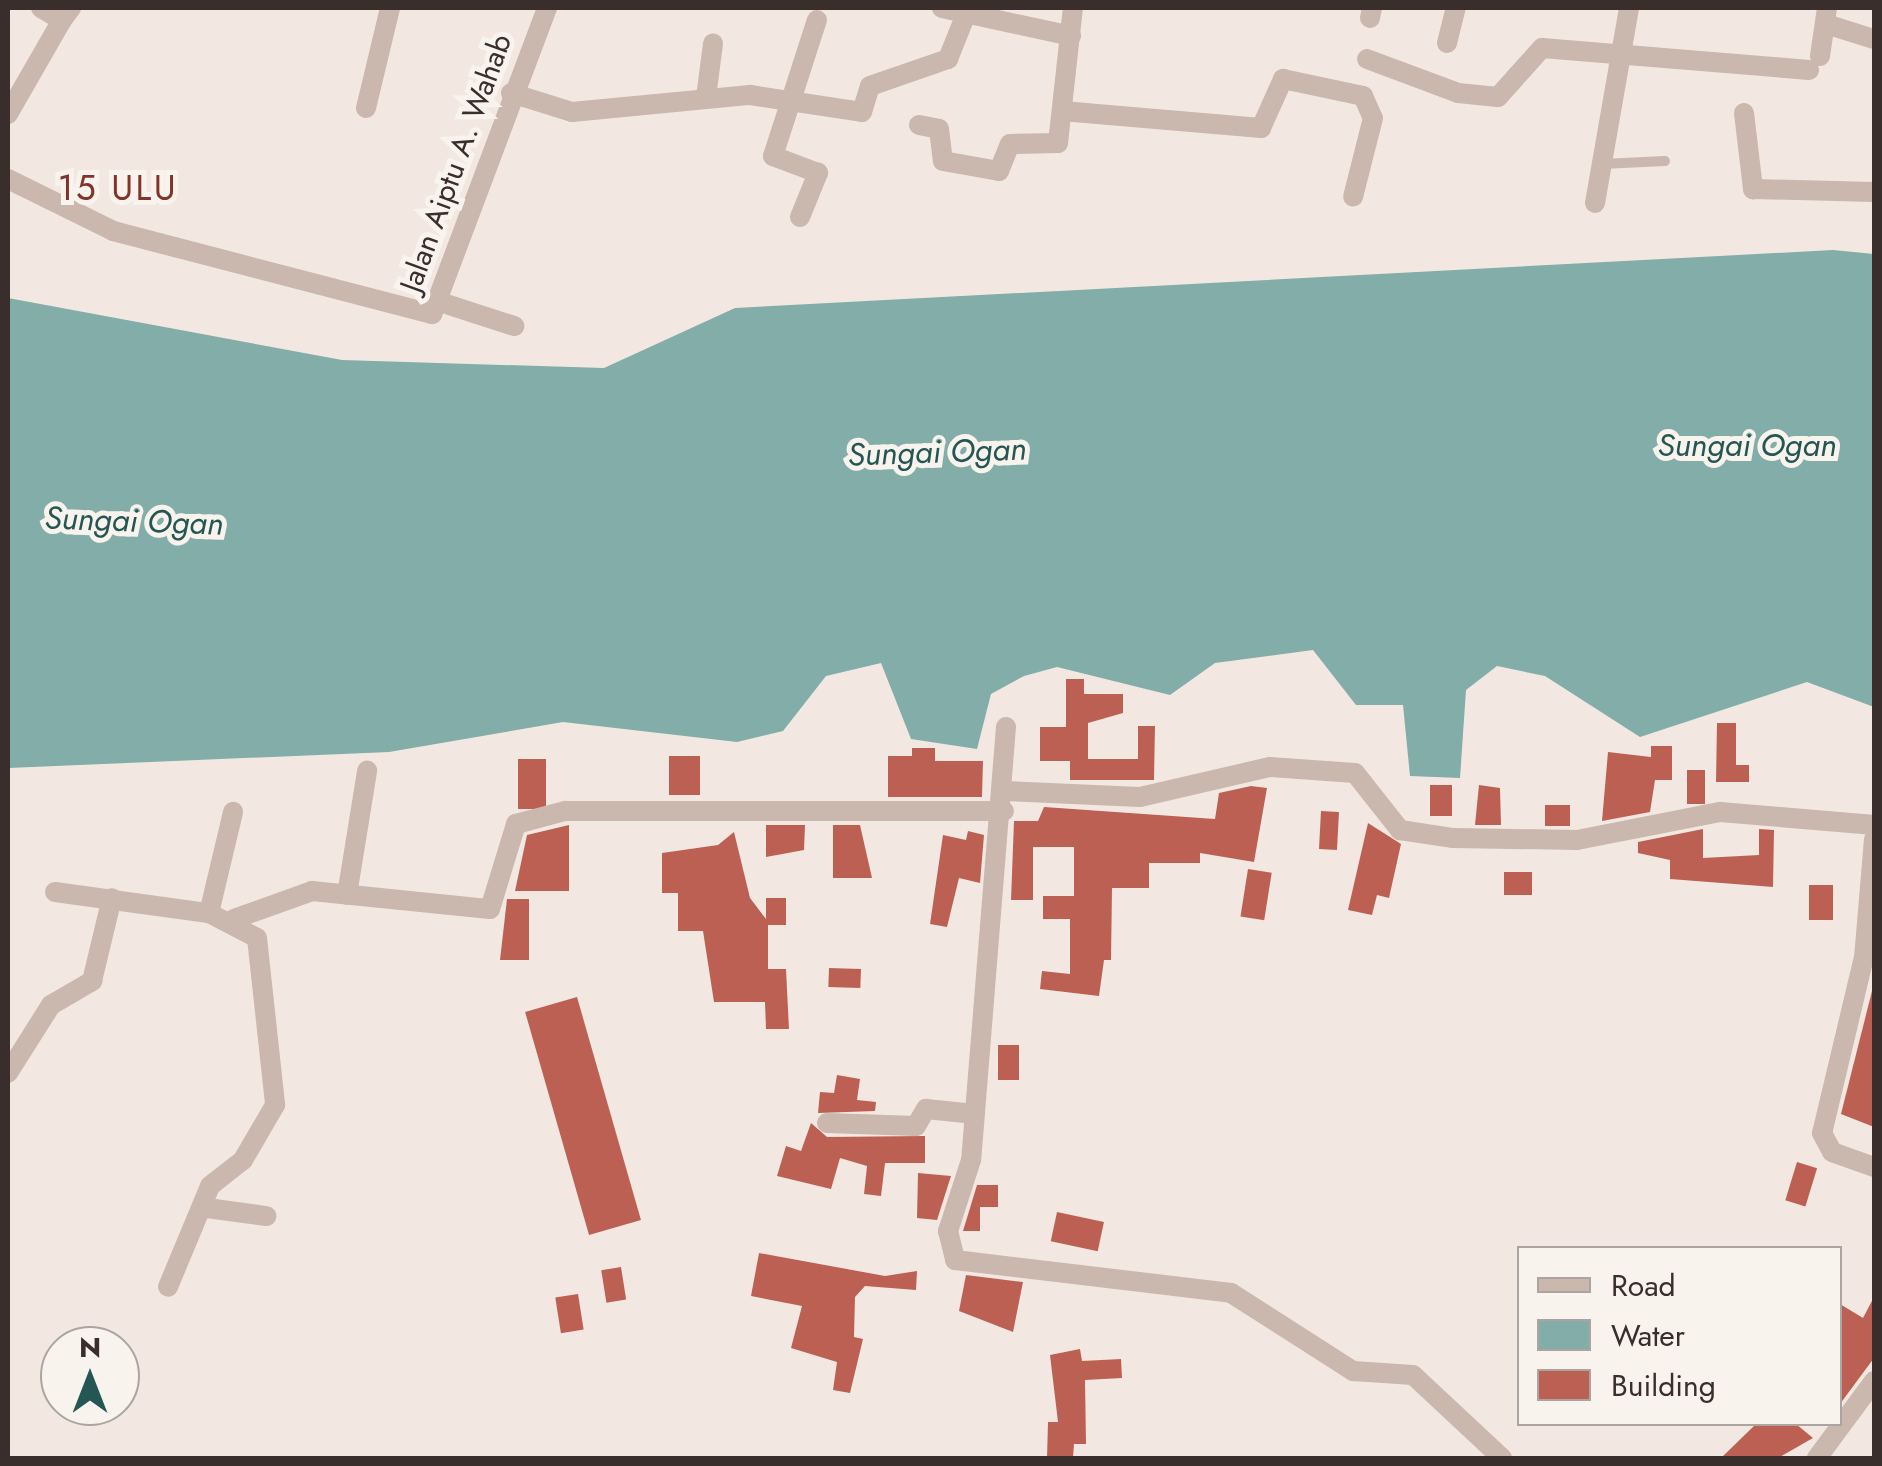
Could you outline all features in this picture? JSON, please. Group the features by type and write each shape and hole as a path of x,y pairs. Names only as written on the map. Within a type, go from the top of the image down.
{"street":[{"path":"8,114 66,14 41,8"},
{"path":"366,108 390,8"},
{"name":"Jalan Aiptu A. Wahab","path":"8,179 113,231 426,314 444,303 511,93 547,8"},
{"path":"942,8 1071,36"},
{"path":"920,124 939,129 943,161 999,171 1010,144 1058,143 1074,8"},
{"path":"1447,44 1456,8"},
{"path":"1596,203 1629,8"},
{"path":"511,93 572,112 706,98 792,98 862,112 870,86 948,59 966,14"},
{"path":"1366,59 1458,93 1498,96 1514,89 1537,49 1623,59 1815,63 1826,16 1874,39"},
{"path":"800,217 818,173 773,156 817,20"},
{"path":"706,98 714,44"},
{"path":"1062,111 1260,128 1282,79 1363,96 1373,118 1353,197"},
{"path":"1744,113 1753,189 1874,192"},
{"path":"444,303 514,326"},
{"path":"1006,727 1004,801 975,1114 950,1218 957,1262 1232,1293 1353,1371 1413,1375 1502,1458"},
{"path":"234,919 312,892 490,909 511,831 530,818 627,806 755,812 1140,797 1270,767 1341,770 1367,782 1409,832 1577,840 1720,812 1874,826"},
{"path":"346,894 367,772"},
{"path":"208,913 233,812"},
{"path":"1874,838 1864,957 1822,1133 1832,1152 1874,1167"},
{"path":"55,892 208,913 234,919 257,938 279,1080 276,1104 243,1160 210,1186 207,1208 168,1287"},
{"path":"8,1072 51,1006 92,981 112,898"},
{"path":"827,1124 916,1126 926,1109 975,1114"},
{"path":"207,1208 266,1216"},
{"path":"1842,1424 1874,1381"},
{"path":"1817,1458 1841,1426"}],"lane":[{"path":"1600,164 1665,160"}],"water":[{"name":"Sungai Ogan","path":"1833,250 1874,254 1874,707 1807,682 1640,737 1545,676 1497,666 1466,690 1460,778 1410,776 1403,705 1356,705 1313,650 1215,663 1170,695 1057,667 1024,676 991,694 977,749 911,739 881,663 826,676 783,731 737,742 563,722 389,752 8,768 8,298 342,360 604,368 735,308"}],"building":[{"path":"1066,679 1084,679 1084,694 1123,694 1123,713 1088,723 1088,759 1138,759 1138,726 1155,726 1154,780 1070,780 1070,761 1040,761 1040,727 1066,727"},
{"path":"1717,723 1736,723 1736,765 1749,765 1749,782 1716,782"},
{"path":"1651,746 1672,746 1672,780 1655,780 1650,812 1602,821 1608,752 1651,757"},
{"path":"912,748 935,748 935,761 983,761 982,797 888,797 888,756 912,756"},
{"path":"669,756 700,756 700,795 669,795"},
{"path":"518,759 546,759 546,809 518,809"},
{"path":"1687,770 1705,770 1705,804 1687,804"},
{"path":"1430,785 1452,785 1452,816 1430,816"},
{"path":"1479,785 1500,788 1501,825 1475,825"},
{"path":"1251,786 1267,788 1254,862 1200,853 1200,863 1149,863 1149,888 1112,888 1111,960 1104,960 1099,996 1040,989 1042,971 1070,974 1070,919 1043,919 1043,896 1074,896 1074,847 1033,847 1033,900 1011,900 1014,821 1038,821 1044,807 1215,819 1219,793"},
{"path":"1545,805 1570,805 1570,826 1545,826"},
{"path":"1321,811 1339,812 1337,850 1319,849"},
{"path":"1368,823 1401,844 1389,898 1377,895 1372,915 1348,910"},
{"path":"569,825 569,891 515,891 527,835"},
{"path":"766,825 805,825 804,850 766,857"},
{"path":"833,825 860,825 872,878 833,878"},
{"path":"1703,829 1703,858 1759,855 1759,829 1774,830 1773,887 1670,879 1670,860 1638,853 1638,842"},
{"path":"968,831 984,835 980,883 959,878 947,927 930,924 943,835 966,840"},
{"path":"734,832 750,898 766,919 766,898 786,898 786,925 768,925 768,969 786,969 789,1029 766,1029 765,1002 714,1002 703,931 678,931 678,893 662,893 662,853 718,845"},
{"path":"1248,869 1272,873 1264,920 1240,916"},
{"path":"1504,872 1532,872 1532,895 1504,895"},
{"path":"1809,885 1833,885 1833,920 1809,920"},
{"path":"507,899 529,899 529,960 500,960"},
{"path":"829,968 861,969 860,988 828,987"},
{"path":"1874,987 1874,1127 1841,1114"},
{"path":"577,997 641,1220 589,1235 525,1012"},
{"path":"998,1045 1019,1045 1019,1080 998,1080"},
{"path":"837,1075 860,1079 857,1100 876,1102 875,1111 818,1113 820,1092 834,1093"},
{"path":"811,1123 827,1137 925,1136 925,1163 885,1163 881,1196 864,1194 867,1166 840,1158 831,1189 777,1176 786,1146 801,1151"},
{"path":"1797,1162 1817,1168 1805,1206 1785,1200"},
{"path":"918,1173 951,1176 937,1220 917,1218"},
{"path":"977,1185 998,1185 998,1207 980,1207 980,1231 963,1231"},
{"path":"1057,1212 1104,1222 1098,1251 1051,1241"},
{"path":"759,1253 885,1276 917,1271 916,1290 865,1286 855,1297 854,1337 863,1339 850,1393 833,1390 837,1362 791,1348 802,1306 751,1296"},
{"path":"621,1267 626,1300 606,1303 601,1270"},
{"path":"966,1275 1023,1282 1013,1332 959,1311"},
{"path":"578,1294 584,1330 561,1333 555,1298"},
{"path":"1874,1297 1874,1358 1842,1401 1842,1305 1863,1318"},
{"path":"1080,1349 1082,1361 1121,1359 1122,1378 1085,1380 1086,1444 1074,1444 1073,1458 1047,1458 1048,1422 1058,1422 1050,1355"},
{"path":"1754,1426 1798,1426 1813,1438 1778,1458 1721,1458"}],"district":[{"name":"15 ULU","path":"118,188"}]}
